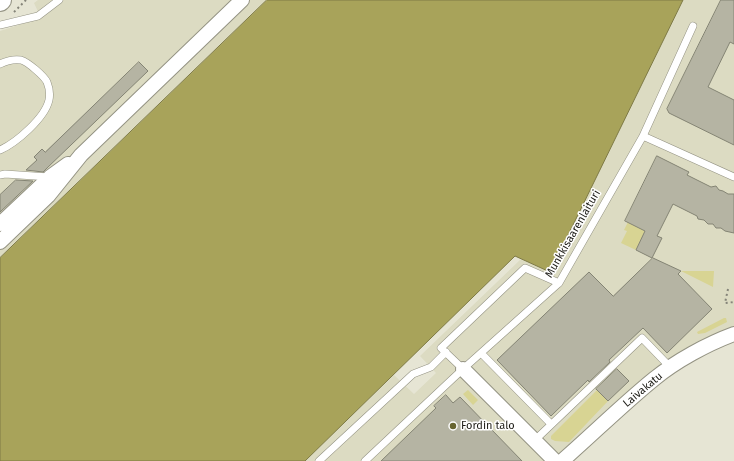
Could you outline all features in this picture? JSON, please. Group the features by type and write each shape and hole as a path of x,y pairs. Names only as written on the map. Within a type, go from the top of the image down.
{"street":[{"path":"0,242 48,196 81,155 242,0"},
{"path":"0,224 50,177 81,155"},
{"name":"Laivakatu","path":"562,461 654,378 716,341 734,334"},
{"path":"463,369 555,461"}],"lane":[{"path":"0,25 38,16 59,0"},
{"name":"Munkkisaarenlaituri","path":"365,461 463,369 559,284 642,136 693,26"},
{"path":"0,64 16,60 28,62 46,81 49,100 44,114 8,147 0,150"},
{"path":"642,136 734,176"},
{"path":"0,175 50,177"},
{"path":"463,369 441,348 525,268 559,284"},
{"path":"534,440 642,338 670,368"},
{"path":"319,461 412,374 431,367 446,352"},
{"path":"481,353 551,424"}],"path":[{"path":"728,289 725,303 734,302"}],"shaded area":[{"path":"38,0 267,0 0,258 0,31 41,18 34,3"},
{"path":"267,0 683,0 550,272 515,256 305,461 0,461 0,258"},
{"path":"683,0 734,0 734,334 680,361 562,461 305,461 394,375 414,394 436,373 420,356 521,259 550,272"},
{"path":"628,222 645,231 636,250 621,243 627,231 624,230"},
{"path":"681,271 714,271 713,287"},
{"path":"726,318 727,322 705,333 698,334 697,332"},
{"path":"468,390 478,400 473,405 463,394"},
{"path":"597,390 608,401 569,442 555,441 551,439 551,436"}],"building":[{"path":"721,0 734,0 734,44 730,42 708,87 734,100 734,145 669,113 667,109"},
{"path":"139,62 148,71 43,172 26,170 37,160 34,157 42,149 45,152"},
{"path":"657,156 689,172 687,175 711,187 716,186 719,190 728,194 734,194 734,233 725,231 721,228 716,228 713,224 708,224 704,220 698,219 697,216 673,204 657,236 662,238 652,258 636,250 645,231 625,221"},
{"path":"16,180 33,181 0,212 0,195"},
{"path":"653,258 681,271 678,274 712,309 667,353 643,328 609,360 610,362 589,382 588,380 551,416 497,360 589,272 613,296"},
{"path":"617,369 629,381 608,401 596,389"},
{"name":"Fordin talo","path":"446,395 453,403 460,397 522,461 381,461 436,408 434,406"}],"place":[{"name":"Fordin talo","path":"453,426"}]}
